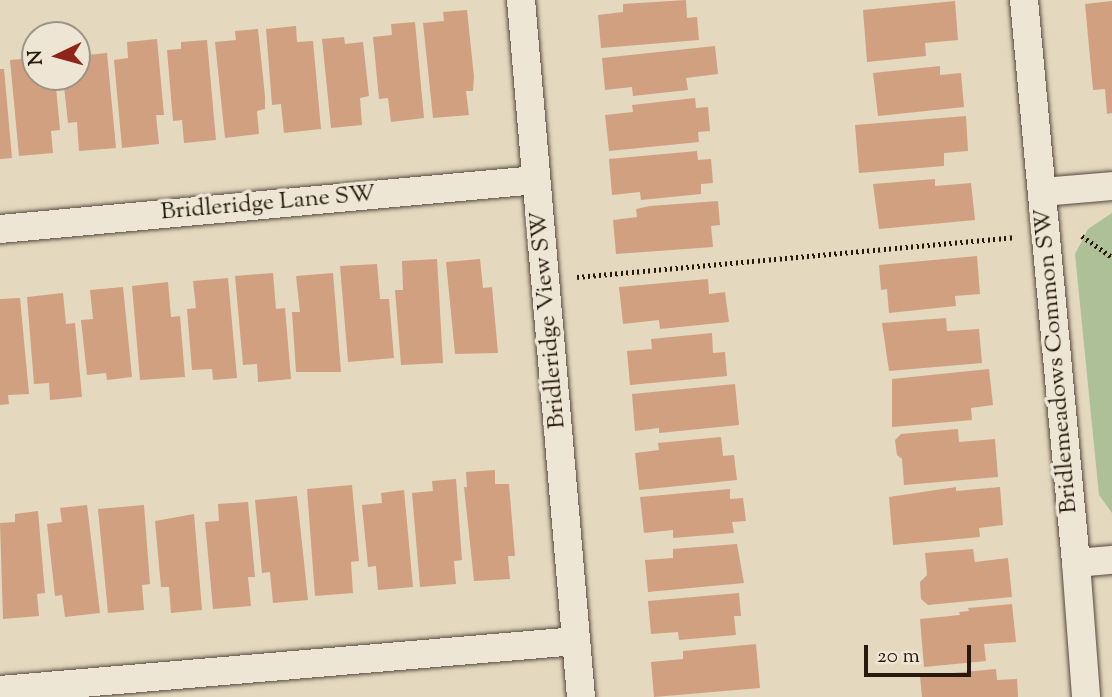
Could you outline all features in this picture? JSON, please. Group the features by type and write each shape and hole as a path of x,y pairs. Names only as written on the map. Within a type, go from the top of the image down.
{"street":[{"name":"Bridleridge View SW","path":"520,0 581,697"},
{"path":"1024,0 1042,192"},
{"name":"Bridleridge Lane SW","path":"0,229 536,180"},
{"name":"Bridlemeadows Common SW","path":"1086,697 1042,192 1112,186"},
{"path":"1076,563 1112,560"},
{"path":"0,690 576,641"}],"path":[{"path":"1082,236 1112,257"},
{"path":"545,280 1022,237"}],"green space":[{"path":"1112,213 1112,513 1099,495 1075,254 1088,229"}],"building":[{"path":"686,0 687,18 697,17 699,40 601,48 598,15 623,12 623,4"},
{"path":"955,1 958,40 925,43 926,56 867,62 863,10"},
{"path":"1112,1 1112,113 1107,114 1105,89 1093,90 1085,4"},
{"path":"467,10 474,77 473,91 466,91 469,115 433,118 423,23 444,21 443,12"},
{"path":"415,22 424,118 391,122 388,98 379,99 373,37 392,35 391,24"},
{"path":"296,26 297,42 313,41 321,129 284,133 281,104 272,105 266,29"},
{"path":"258,29 265,96 265,109 257,111 259,134 225,138 215,42 236,40 235,31"},
{"path":"344,37 345,44 363,42 369,96 360,98 362,125 331,128 322,39"},
{"path":"157,39 164,115 156,115 159,144 122,148 114,60 128,58 127,42"},
{"path":"207,40 216,140 184,143 182,120 173,121 167,50 181,49 181,42"},
{"path":"715,46 718,74 686,78 688,90 633,96 632,87 605,90 602,58"},
{"path":"107,53 116,148 79,151 77,122 68,123 65,91 91,91 91,55"},
{"path":"21,59 21,91 56,91 60,130 51,131 53,153 19,156 10,60"},
{"path":"940,66 940,75 961,73 964,107 878,116 873,73"},
{"path":"0,69 4,69 12,158 0,159"},
{"path":"695,98 696,108 708,107 710,131 698,132 699,142 609,151 605,115 633,112 632,105"},
{"path":"966,116 968,151 944,153 944,166 859,173 855,125"},
{"path":"697,151 698,160 711,159 713,183 701,184 701,194 641,200 640,192 612,195 609,159"},
{"path":"935,179 935,186 971,183 975,220 879,229 873,184"},
{"path":"718,201 720,225 711,226 713,247 616,254 613,220 637,217 636,209 650,206"},
{"path":"977,256 980,294 955,296 956,306 889,313 887,289 881,290 879,265"},
{"path":"437,259 443,363 401,365 395,290 403,290 402,261"},
{"path":"480,259 483,288 492,287 498,353 455,354 446,262"},
{"path":"377,264 380,299 389,299 394,358 348,362 340,266"},
{"path":"273,273 276,309 285,308 291,379 258,382 257,364 243,365 235,276"},
{"path":"333,273 341,372 296,372 292,312 300,312 296,276"},
{"path":"228,278 237,378 213,380 212,369 192,370 187,309 196,308 193,281"},
{"path":"708,279 709,294 725,292 729,322 660,329 659,320 623,324 619,287"},
{"path":"168,282 171,317 180,316 185,377 140,380 132,286"},
{"path":"123,287 132,377 107,380 106,373 87,375 81,320 93,319 90,290"},
{"path":"63,293 66,324 75,323 82,397 50,400 49,383 34,384 27,297"},
{"path":"20,298 29,394 8,395 9,404 0,405 0,299"},
{"path":"946,318 947,331 979,329 982,363 889,371 882,323"},
{"path":"712,333 713,353 725,352 727,376 630,385 627,351 652,349 651,339"},
{"path":"989,369 993,405 971,408 972,420 892,427 892,379"},
{"path":"735,384 739,425 659,433 659,428 635,431 632,394"},
{"path":"958,429 959,442 995,439 998,477 904,485 902,459 897,455 895,440 901,434"},
{"path":"721,437 723,456 734,455 737,480 639,490 635,453 659,450 658,443"},
{"path":"495,470 495,484 509,484 515,556 508,556 510,579 474,581 464,487 467,487 466,472"},
{"path":"456,479 462,560 454,561 456,584 420,587 412,493 433,491 432,481"},
{"path":"352,485 359,561 351,562 353,593 315,596 307,489"},
{"path":"956,487 956,491 1000,487 1003,525 979,528 980,537 893,545 889,497"},
{"path":"730,489 730,499 743,498 746,521 732,522 734,533 673,538 673,530 644,533 640,497"},
{"path":"404,490 413,587 378,590 376,566 368,567 362,505 382,503 381,493"},
{"path":"297,496 308,600 273,603 270,572 262,573 255,500"},
{"path":"248,502 255,577 248,577 251,606 213,609 205,522 219,521 218,504"},
{"path":"87,505 100,613 65,617 62,595 55,596 47,524 62,522 60,508"},
{"path":"144,505 150,584 142,585 144,610 108,613 98,509"},
{"path":"38,511 45,593 37,594 39,616 3,619 0,523 15,522 15,514"},
{"path":"194,514 202,610 171,613 169,587 161,587 155,521"},
{"path":"737,544 744,583 648,592 645,560 673,558 673,549"},
{"path":"973,549 975,562 1008,558 1012,597 928,605 921,599 920,582 927,575 925,553"},
{"path":"739,593 741,616 734,616 736,635 679,640 678,632 651,634 648,601"},
{"path":"1012,604 1016,642 984,644 986,661 924,667 920,619 960,615 959,612 969,611 968,608"},
{"path":"756,644 760,688 654,697 651,662 683,659 683,651"},
{"path":"996,669 997,680 1017,679 1018,697 922,697 920,676"}]}
